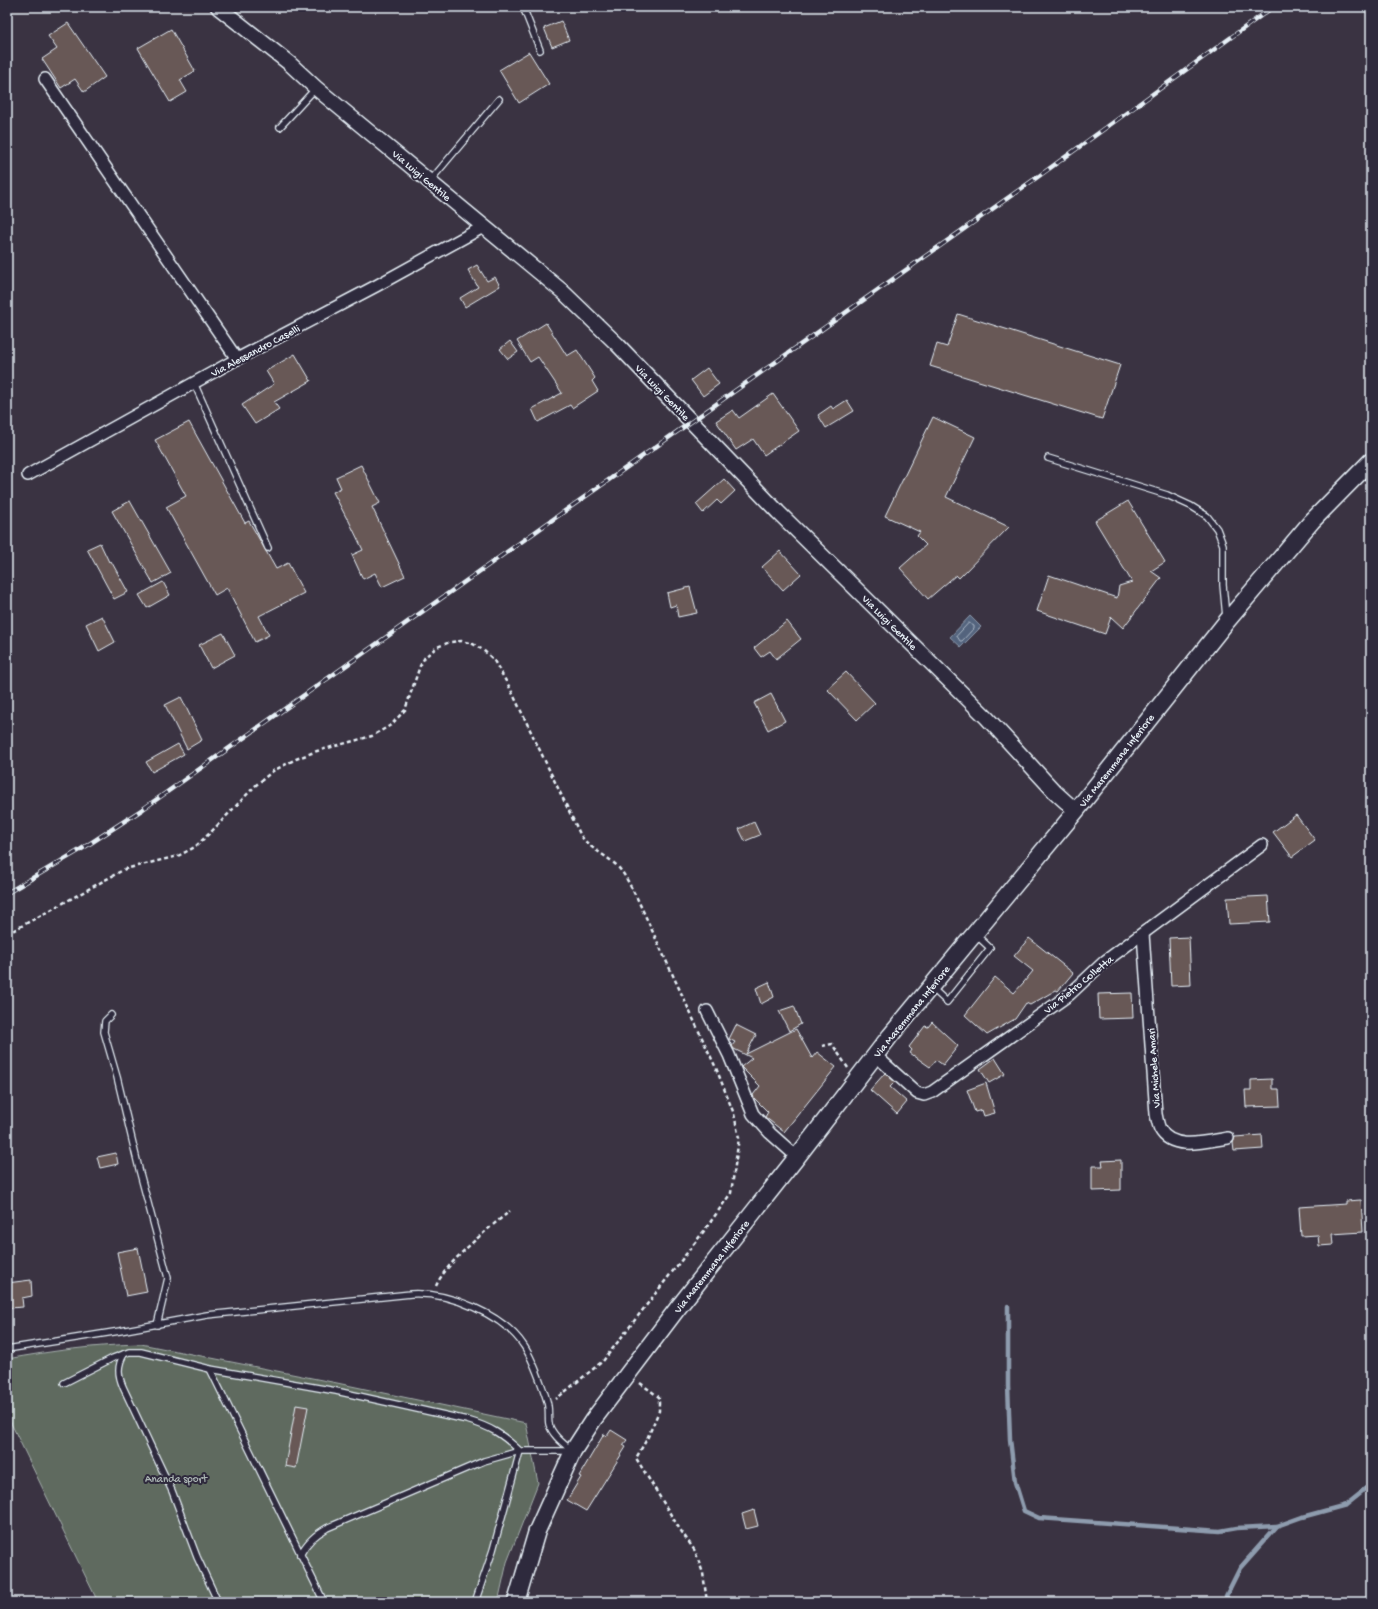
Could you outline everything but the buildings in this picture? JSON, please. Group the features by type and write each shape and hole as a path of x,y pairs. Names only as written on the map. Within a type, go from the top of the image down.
{"main road":[{"name":"Via Maremmana Inferiore","path":"516,1602 537,1531 573,1451 593,1420 677,1309 875,1055 1076,811 1227,621 1312,521 1371,461"}],"street":[{"name":"Via Luigi Gentile","path":"218,7 289,63 316,88 562,291 617,344 778,512 982,713 1055,792 1076,811"},
{"path":"45,79 237,359"},
{"name":"Via Alessandro Caselli","path":"28,475 237,359 376,286 483,227"},
{"name":"Via Pietro Colletta","path":"875,1055 917,1093 924,1095 932,1092 1070,994 1104,962 1262,845"},
{"name":"Via Michele Amari","path":"1143,934 1156,1114 1160,1129 1165,1136 1172,1141 1185,1144 1228,1138"},
{"path":"707,1011 729,1055 753,1114 770,1133 797,1157"}],"lane":[{"path":"523,7 540,50"},
{"path":"280,127 316,88"},
{"path":"430,181 499,99"},
{"path":"194,383 268,548"},
{"path":"1048,458 1167,495 1191,506 1207,516 1217,529 1223,545 1223,585 1227,621"},
{"path":"931,987 947,1002 961,985 990,948 975,933"},
{"path":"111,1015 105,1021 104,1032 117,1077 140,1173 168,1278 157,1325"},
{"path":"7,1349 157,1325 207,1315 411,1294 433,1294 449,1297 464,1303 498,1321 513,1333 524,1346 542,1384 548,1406 549,1425 558,1438 573,1451"},
{"path":"64,1383 79,1374 124,1354 134,1352 147,1353 210,1368 336,1391 466,1420 484,1425 501,1434 520,1451"},
{"path":"124,1354 120,1361 118,1373 123,1388 172,1491 194,1548 218,1602"},
{"path":"210,1368 324,1602"},
{"path":"300,1555 308,1542 314,1536 327,1528 477,1464 520,1451 573,1451"},
{"path":"476,1602 493,1550 520,1451"}],"path":[{"path":"7,934 125,869 178,856 195,847 256,785 273,771 296,759 317,751 372,736 391,725 405,710 420,666 425,657 437,648 450,642 462,642 473,644 483,650 493,659 510,688 580,834 585,842 615,864 626,878 637,898 716,1068 734,1114 739,1138 731,1192 704,1231 603,1361 548,1406"},
{"path":"822,1046 832,1044 856,1080"},
{"path":"433,1294 440,1278 469,1246 510,1211"},
{"path":"628,1374 659,1397 659,1411 647,1439 636,1458 695,1551 703,1573 707,1602"}],"green space":[{"name":"Ananda sport","path":"141,1344 526,1423 538,1483 507,1562 498,1602 98,1602 7,1415 7,1359 74,1349"}],"water":[{"path":"970,616 981,627 961,647 950,637"}],"waterway":[{"path":"1008,1306 1010,1439 1015,1482 1024,1511 1039,1518 1220,1531 1237,1528 1277,1526"},
{"path":"1230,1602 1226,1596 1240,1568 1277,1526 1302,1517 1346,1505 1371,1485"}],"railway":[{"path":"7,893 80,850 143,809 1039,176 1273,7"}]}
